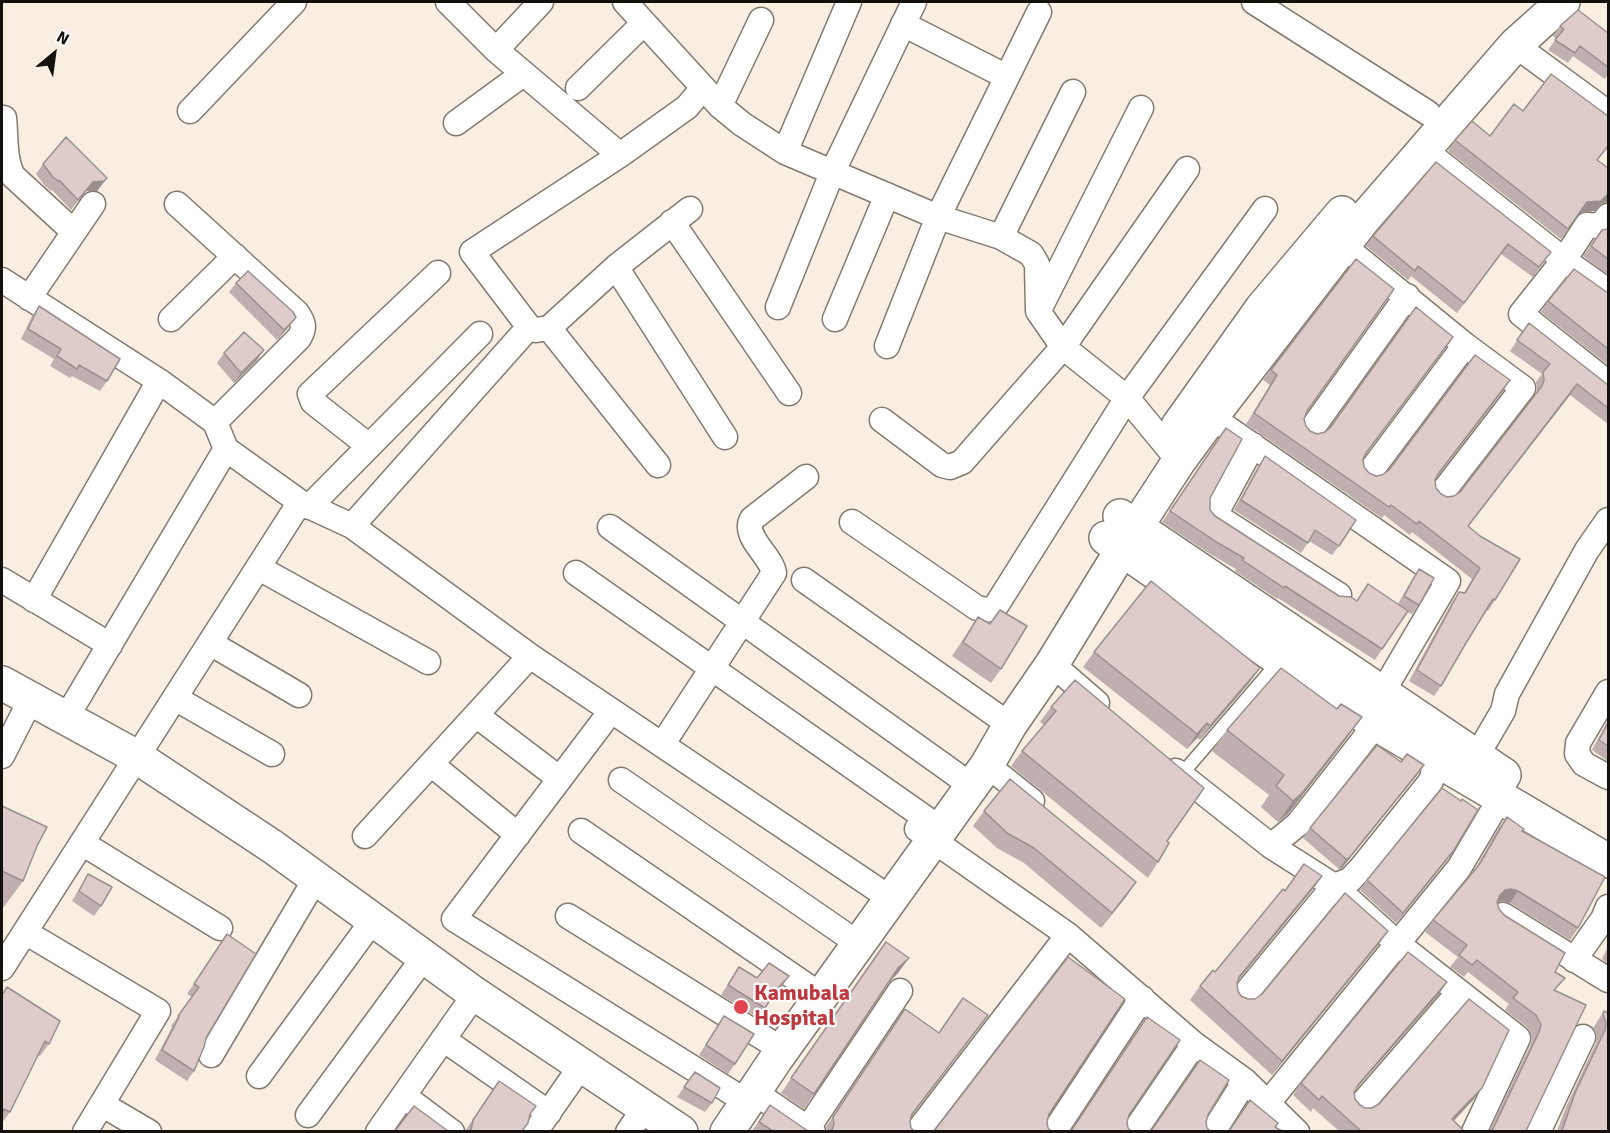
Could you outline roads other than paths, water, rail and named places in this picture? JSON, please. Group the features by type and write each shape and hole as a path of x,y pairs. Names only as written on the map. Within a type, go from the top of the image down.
{"street":[{"path":"190,111 294,2"},
{"path":"448,2 496,50 620,155"},
{"path":"496,50 541,2"},
{"path":"625,2 720,106 742,124 785,152 938,217 1001,237 1031,254 1037,264 1038,311 1062,347 1127,398 1172,452"},
{"path":"785,152 849,2"},
{"path":"778,308 832,173 914,2"},
{"path":"1254,2 1428,113"},
{"path":"727,1131 746,1096 770,1042 875,888 929,829 972,775 1003,720 1172,452 1202,410 1428,113 1538,2"},
{"path":"1334,239 1423,149 1515,45 1563,2"},
{"path":"887,346 938,217 1039,12"},
{"path":"720,106 761,20"},
{"path":"578,88 644,23"},
{"path":"903,24 1007,77"},
{"path":"1515,45 1608,113"},
{"path":"456,123 523,74"},
{"path":"658,465 472,252 620,155 687,107 703,88"},
{"path":"1001,237 1073,92"},
{"path":"1038,311 1141,108"},
{"path":"4,118 7,156 13,177 74,232"},
{"path":"1423,149 1564,260 1608,291"},
{"path":"882,420 942,465 950,467 962,462 1062,347 1186,169"},
{"path":"835,319 887,195"},
{"path":"29,298 93,204"},
{"path":"177,204 297,313 303,322 304,330 299,338 215,422"},
{"path":"852,522 976,608 990,610 996,606 1127,398 1265,209"},
{"path":"352,526 539,327 681,215 789,393"},
{"path":"1608,216 1600,226 1587,225 1564,260 1521,314 1608,383"},
{"path":"1334,239 1465,345 1523,388 1442,493"},
{"path":"171,319 235,256"},
{"path":"616,267 725,437"},
{"path":"369,446 313,402 310,394 438,273"},
{"path":"2,280 159,381 215,422 226,449 305,504 352,526 530,656 875,888"},
{"path":"1311,430 1407,296"},
{"path":"2,968 210,643 259,568 305,504 369,446 480,334"},
{"path":"1370,472 1465,345"},
{"path":"34,600 159,381"},
{"path":"1202,410 1448,581 1379,709 1298,824 1271,846"},
{"path":"1253,445 1215,515 1339,595"},
{"path":"66,718 226,449"},
{"path":"662,745 774,573 773,565 749,532 752,519 806,477"},
{"path":"1476,757 1503,711 1507,694 1575,570 1608,520"},
{"path":"610,527 742,621 972,775 1050,816"},
{"path":"1121,533 1379,709 1437,760 1608,861"},
{"path":"1121,533 1280,660 1476,757 1546,802 1608,836"},
{"path":"1003,720 1052,664 1121,533"},
{"path":"259,568 428,662"},
{"path":"576,573 712,669 1068,935 1194,1044 1245,1081 1297,1131"},
{"path":"2,580 110,645"},
{"path":"804,580 1003,720"},
{"path":"210,643 299,695"},
{"path":"365,836 530,656"},
{"path":"1052,664 1112,716"},
{"path":"2,683 137,757 316,878 475,994 581,1066 636,1120 681,1131"},
{"path":"1608,692 1578,743 1577,754 1584,764 1608,777"},
{"path":"175,698 272,754"},
{"path":"2,756 31,699"},
{"path":"611,711 454,919 746,1096 810,1130 900,991"},
{"path":"476,715 560,779"},
{"path":"1155,753 1271,846 1334,886 1398,944 1518,1038 1474,1131"},
{"path":"1241,999 1334,886 1350,880 1417,800 1431,781 1437,760"},
{"path":"431,764 518,835"},
{"path":"621,780 843,933"},
{"path":"1268,1103 1460,868 1500,797"},
{"path":"709,1131 746,1096 929,829"},
{"path":"581,831 807,986"},
{"path":"82,843 220,928"},
{"path":"211,1054 316,878"},
{"path":"1574,960 1603,919 1608,907"},
{"path":"1503,915 1608,980"},
{"path":"568,916 770,1042"},
{"path":"259,1076 372,920"},
{"path":"25,932 158,1011 86,1131"},
{"path":"917,1131 1068,935"},
{"path":"308,1115 424,957"},
{"path":"1360,1107 1459,992"},
{"path":"378,1131 475,994"},
{"path":"1054,1131 1142,998"},
{"path":"1538,1131 1583,1037"},
{"path":"443,1039 542,1122 581,1066"},
{"path":"1134,1131 1194,1044"},
{"path":"1213,1131 1245,1081"},
{"path":"404,1096 452,1131"},
{"path":"103,1105 149,1131"}],"lane":[{"path":"1181,775 1280,660"}],"place":[{"name":"Kamubala Hospital","path":"741,1007"}]}
